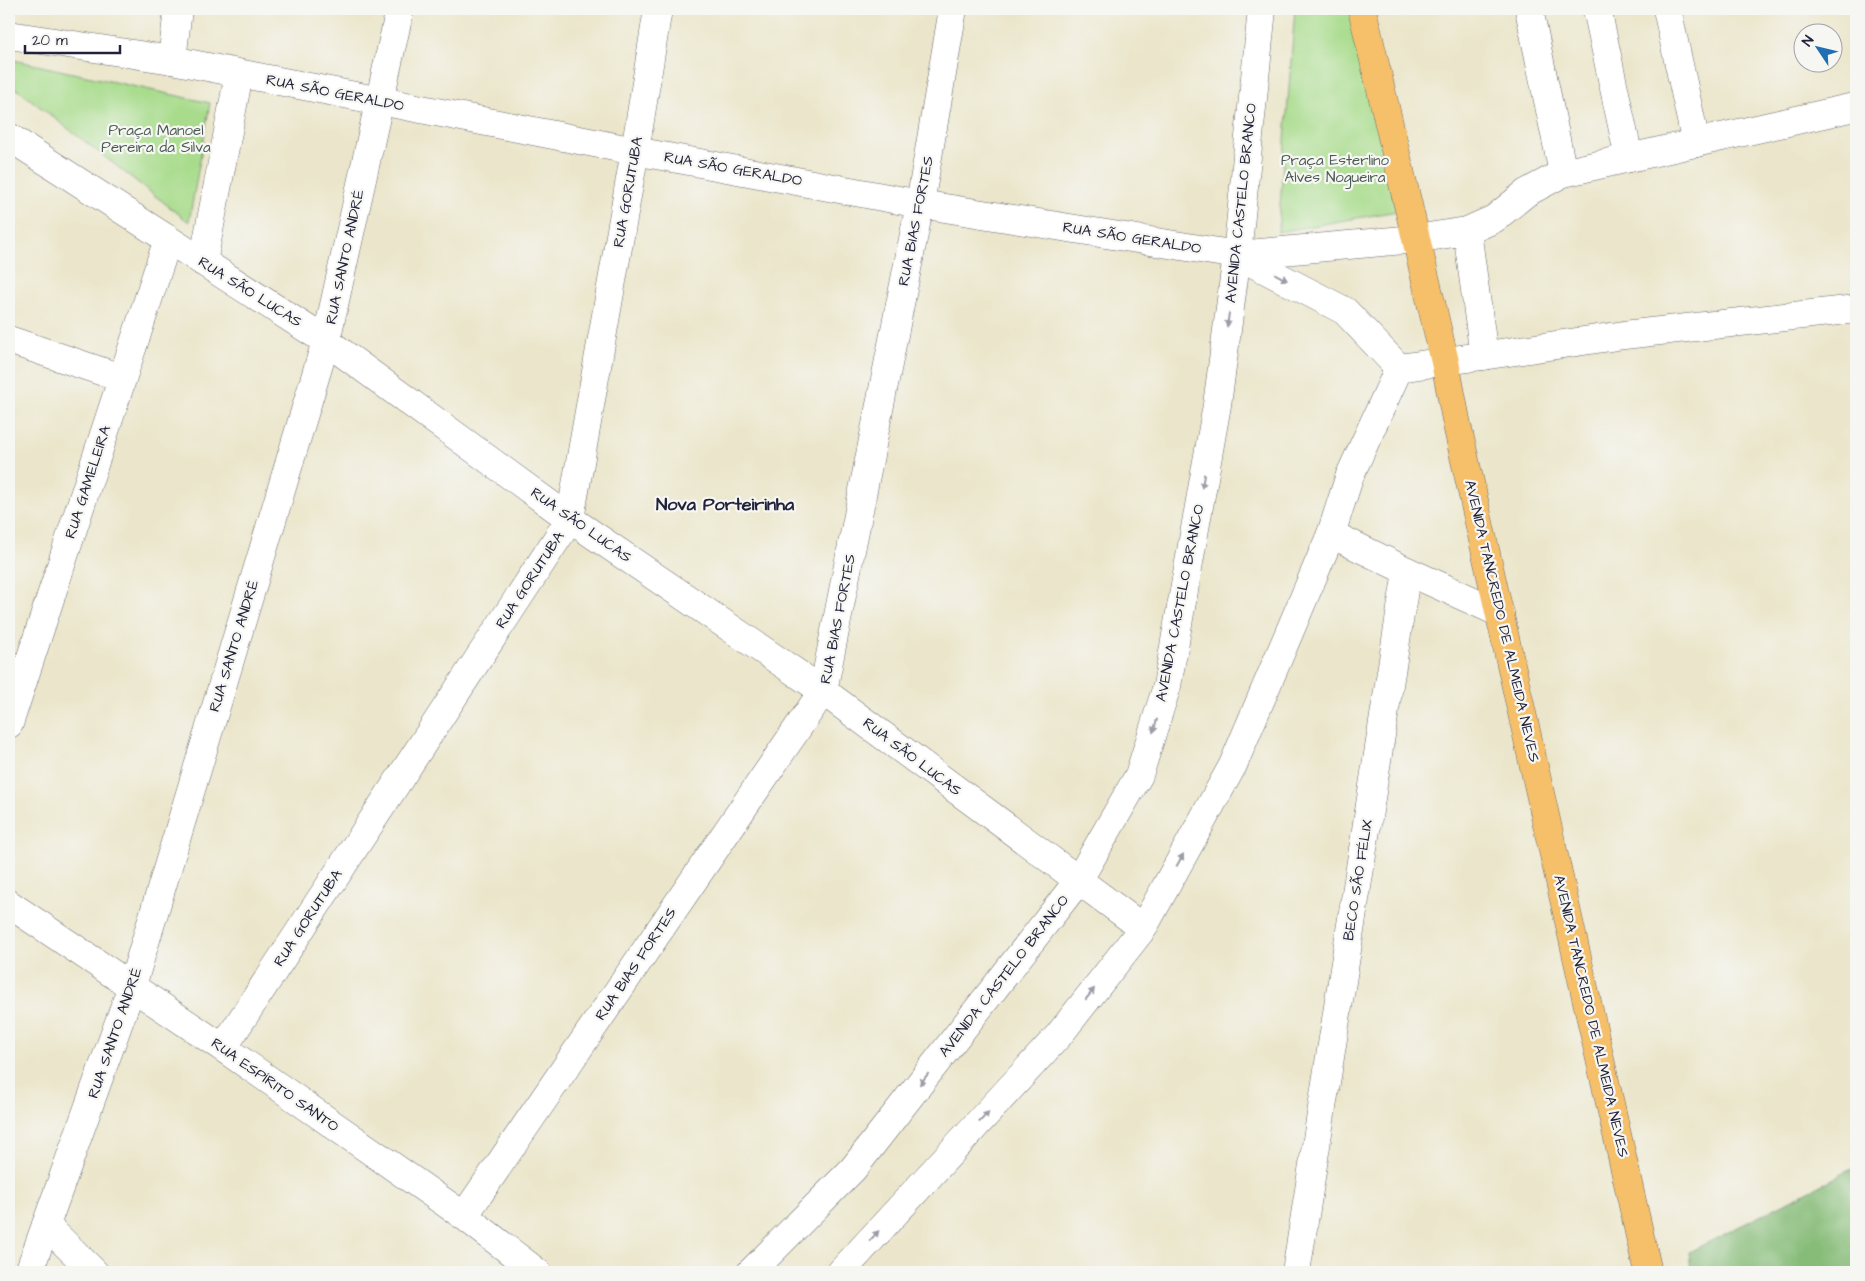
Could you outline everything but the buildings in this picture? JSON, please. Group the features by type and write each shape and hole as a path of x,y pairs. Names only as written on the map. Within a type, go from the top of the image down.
{"main road":[{"name":"AVENIDA TANCREDO DE ALMEIDA NEVES","path":"1362,9 1445,362 1648,1272"}],"street":[{"path":"9,35 172,60 178,9"},
{"name":"RUA SANTO ANDRÉ","path":"29,1272 132,986 326,341 400,9"},
{"name":"RUA GORUTUBA","path":"223,1048 570,519 658,9"},
{"name":"RUA BIAS FORTES","path":"464,1216 823,692 920,204 953,9"},
{"name":"AVENIDA CASTELO BRANCO","path":"751,1272 853,1169 1078,881 1139,775 1167,686 1217,405 1238,255 1262,9"},
{"path":"1529,9 1563,173"},
{"path":"1597,9 1629,158"},
{"path":"1667,9 1696,143"},
{"name":"RUA SÃO GERALDO","path":"172,60 635,151 920,204 1238,255"},
{"path":"203,262 239,74"},
{"path":"1238,255 1415,239 1467,231 1494,219 1526,193 1563,173 1854,107"},
{"name":"RUA SÃO LUCAS","path":"9,137 326,341 570,519 823,692 1142,928"},
{"path":"1467,231 1484,356"},
{"name":"RUA GAMELEIRA","path":"9,724 168,239"},
{"path":"1238,255 1345,311 1399,368"},
{"path":"1399,368 1624,335 1856,309"},
{"path":"9,340 121,378"},
{"path":"841,1272 1059,1035 1142,928 1233,766 1331,534 1350,475 1399,368"},
{"path":"1331,534 1406,571 1500,613"},
{"name":"BECO SÃO FÉLIX","path":"1292,1266 1406,571"},
{"name":"RUA ESPÍRITO SANTO","path":"9,904 223,1048 464,1216 537,1272"},
{"path":"46,1225 94,1272"}],"green space":[{"name":"Praça Esterlino Alves Nogueira","path":"1295,9 1353,9 1397,211 1278,232"},
{"name":"Praça Manoel Pereira da Silva","path":"9,59 210,103 189,222 9,83"},
{"path":"1856,1167 1856,1272 1691,1272 1689,1252"}],"district":[{"name":"Nova Porteirinha","path":"725,504"}]}
